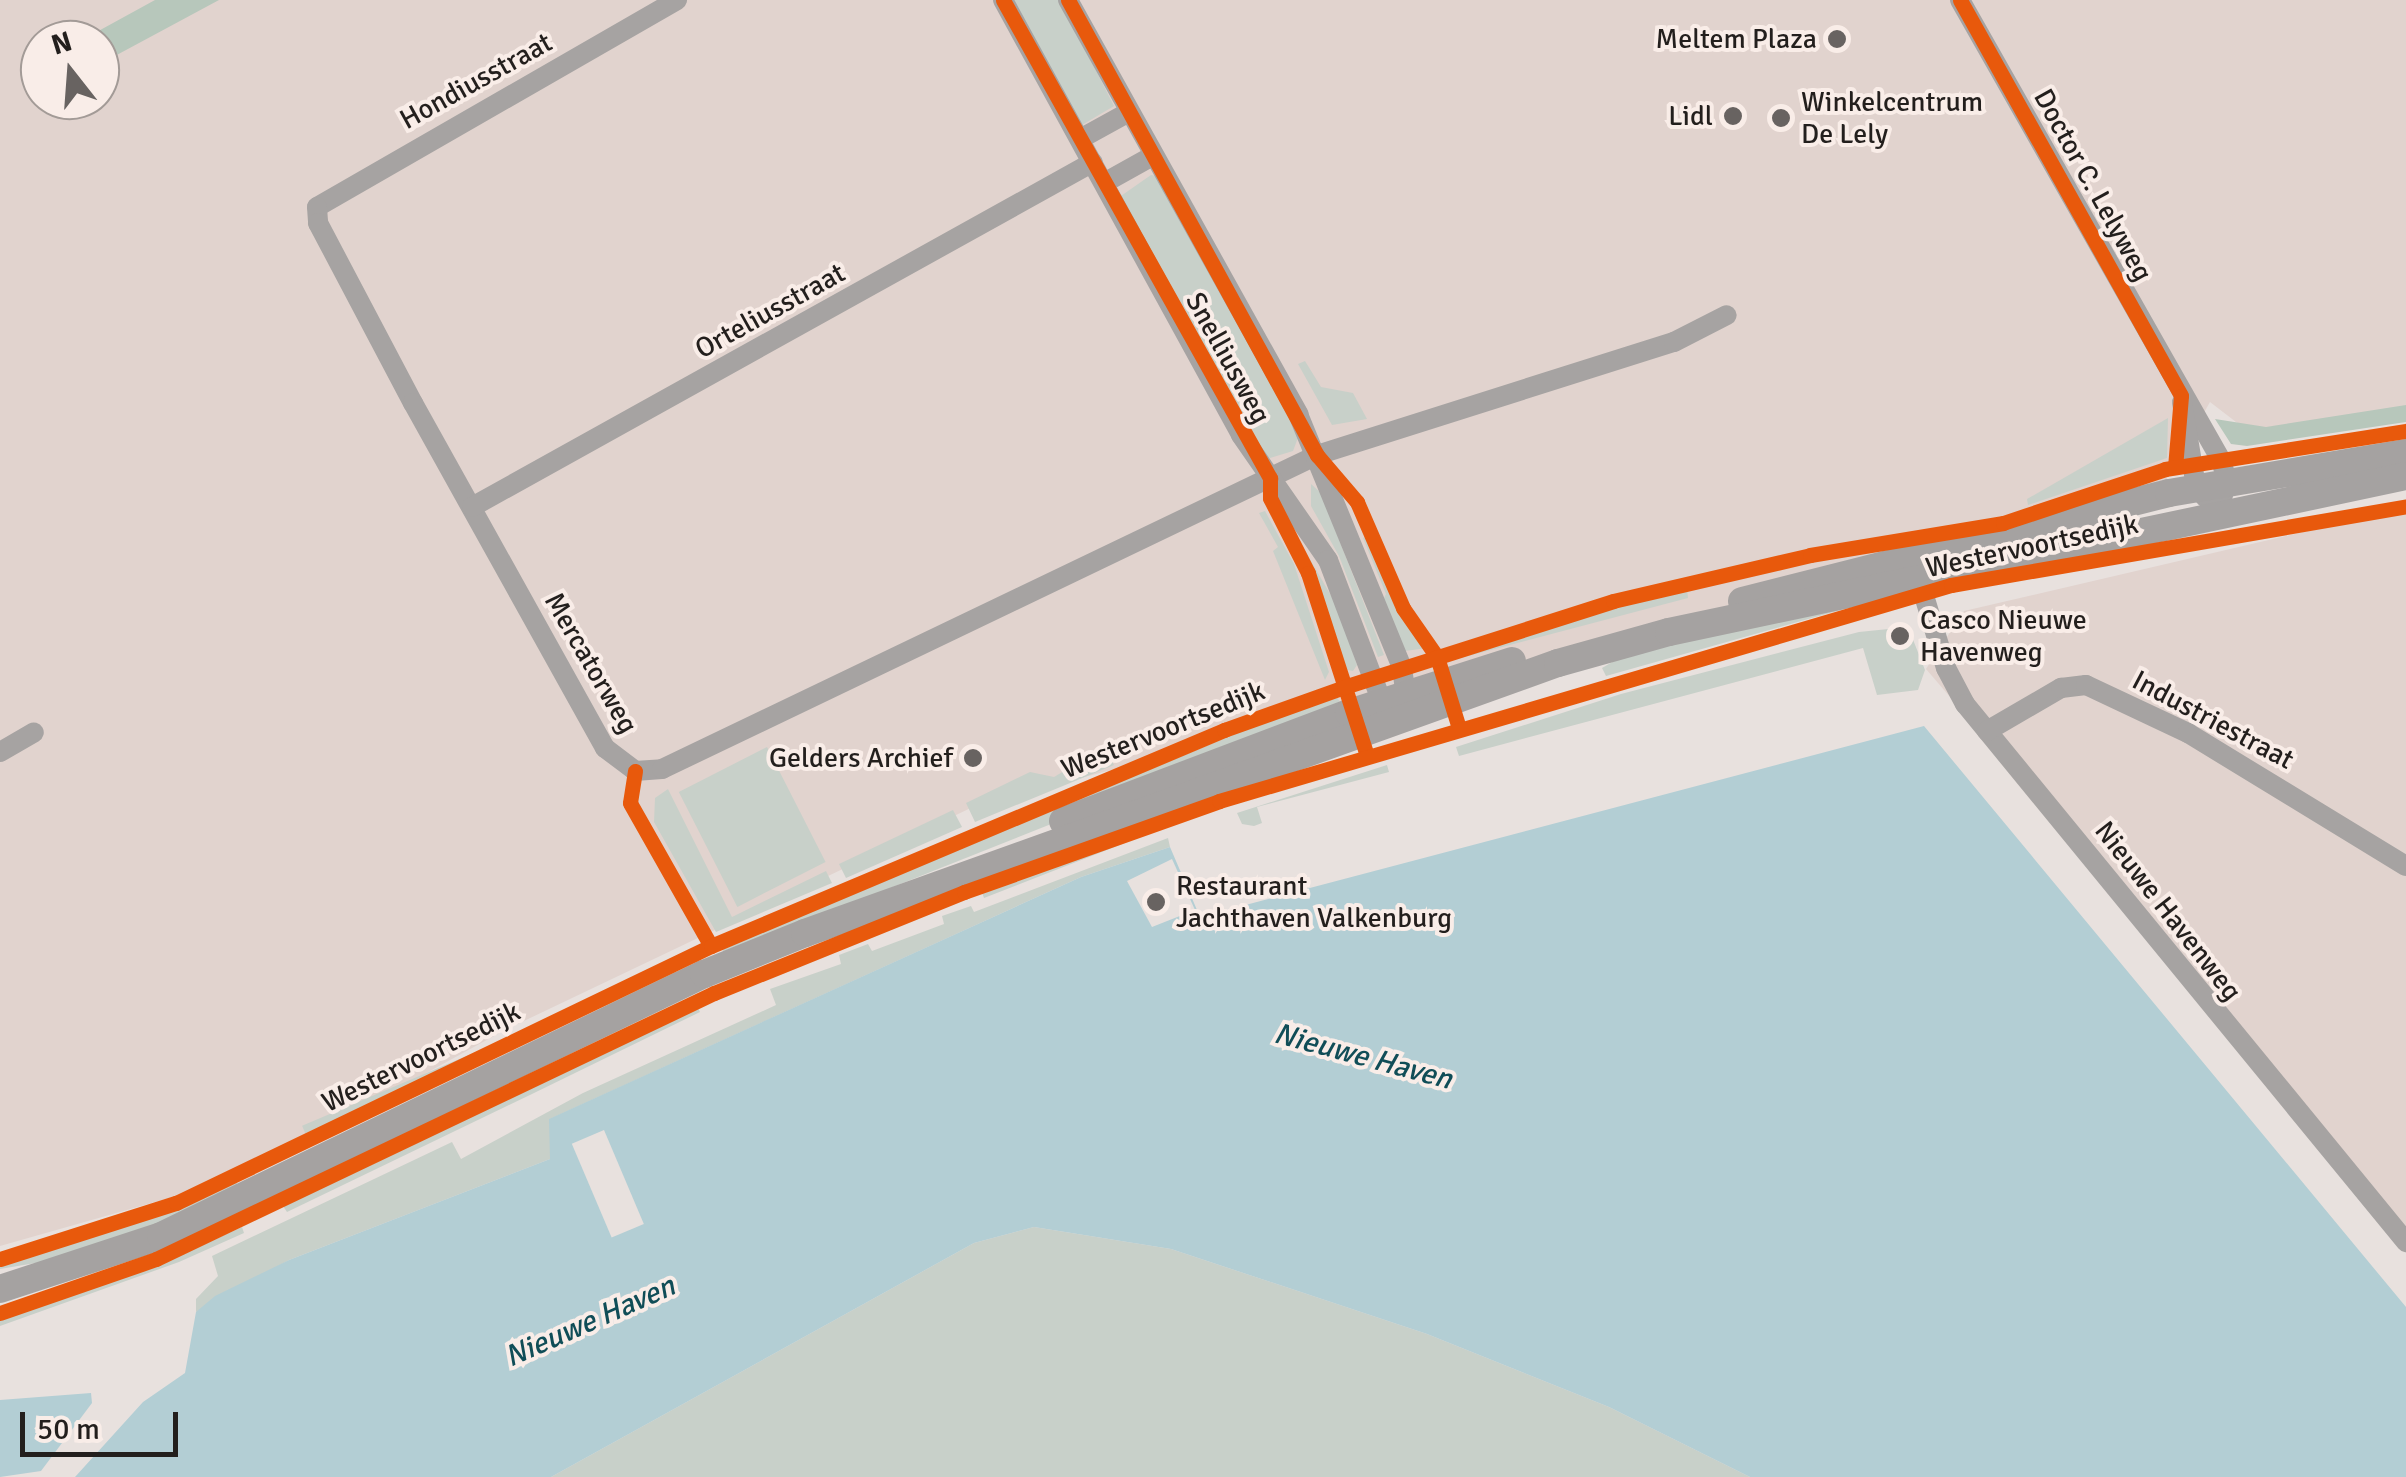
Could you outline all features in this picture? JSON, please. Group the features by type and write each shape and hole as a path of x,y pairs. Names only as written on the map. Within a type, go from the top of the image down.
{"main road":[{"name":"Westervoortsedijk","path":"1917,577 2196,488 2406,454"},
{"name":"Westervoortsedijk","path":"0,1289 160,1236 704,974 1399,704 1669,632 2218,512 2406,476"}],"street":[{"name":"Hondiusstraat","path":"355,180 677,0"},
{"name":"Snelliusweg","path":"1003,0 1270,478 1348,598 1399,704"},
{"name":"Snelliusweg","path":"1068,0 1317,455 1399,704"},
{"name":"Doctor C. Lelyweg","path":"1960,0 2181,396 2221,460 2227,482"},
{"path":"1080,139 1129,112"},
{"path":"1104,183 1154,155"},
{"name":"Orteliusstraat","path":"472,507 1094,162"},
{"name":"Mercatorweg","path":"355,180 317,207 318,224 605,748 625,766 650,772 1270,478"},
{"path":"1270,478 1317,455 1674,342 1727,315"},
{"name":"Doctor C. Lelyweg","path":"2181,396 2196,488"},
{"path":"2218,512 2227,482"},
{"path":"2196,488 2218,512"},
{"name":"Nieuwe Havenweg","path":"1917,577 1955,689 2406,1242"},
{"name":"Industriestraat","path":"1987,732 2062,688 2086,685 2188,733 2406,866"},
{"path":"0,752 34,732"}],"shaded area":[{"path":"0,0 2406,0 2406,417 2249,432 2210,402 2156,498 977,805 505,1030 229,1181 0,1246"},
{"path":"1007,0 1060,0 1114,106 1082,125"},
{"path":"1151,175 1157,176 1299,435 1293,451 1270,458 1260,452 1118,198"},
{"path":"1305,361 1321,387 1353,393 1367,419 1332,425 1298,364"},
{"path":"2168,418 2167,458 2028,505 2027,499"},
{"path":"1311,484 1321,493 1384,655 1378,657 1339,556 1311,506"},
{"path":"1277,502 1337,606 1357,665 1353,671 1343,669 1312,574"},
{"path":"2406,508 2406,1227 1926,669 1964,611"},
{"path":"1265,511 1294,564 1329,672 1325,680 1273,551 1278,547 1259,513"},
{"path":"1368,536 1402,613 1427,648 1405,651 1381,605 1386,594 1363,538"},
{"path":"1687,588 1688,598 1449,661 1523,632"},
{"path":"1869,602 1606,676 1602,668 1638,647"},
{"path":"1908,627 1925,670 1918,690 1877,695 1863,648 1459,756 1456,747 1621,694 1859,632"},
{"path":"1335,693 1343,708 724,954 721,946"},
{"path":"767,747 826,862 737,907 679,792"},
{"path":"1104,747 1114,765 975,822 966,803 1030,772 1054,777"},
{"path":"1387,765 1389,772 1257,807 1262,823 1254,826 1242,824 1237,813"},
{"path":"668,789 732,917 826,871 832,883 716,932 654,822 655,798"},
{"path":"953,810 962,827 846,878 839,864"},
{"path":"1199,814 984,898 981,890 982,890"},
{"path":"1168,838 1170,847 1081,877 550,1119 550,1159 289,1260 196,1312 196,1299 218,1276 212,1256 452,1142 461,1159 583,1093 776,1005 770,989 841,964 839,955 868,944 872,951 944,924 942,916 971,906 974,912"},
{"path":"674,968 677,975 305,1133 302,1126"},
{"path":"697,1006 700,1012 532,1094 287,1212 283,1206"},
{"path":"236,1180 238,1187 158,1225 71,1257 0,1269 0,1262 97,1236"},
{"path":"242,1227 244,1233 179,1262 0,1326 0,1319 161,1264"},
{"path":"1034,1227 1171,1249 1427,1334 1609,1407 1750,1477 551,1477 974,1243"}],"green space":[{"path":"155,0 219,0 120,53 118,20"},
{"path":"2406,405 2406,422 2247,446 2231,444 2215,419 2266,427"}],"water":[{"name":"Nieuwe Haven","path":"1924,726 2406,1307 2406,1477 1750,1477 1609,1407 1427,1334 1171,1249 1034,1227 974,1243 551,1477 75,1477 143,1402 185,1373 196,1312 215,1296 289,1260 550,1159 549,1119 1081,877 1170,847 1200,917"},
{"path":"91,1393 92,1403 41,1471 0,1477 0,1400"}],"pier":[{"path":"1172,859 1195,910 1152,927 1127,881"},
{"path":"604,1130 644,1224 612,1238 572,1144"}],"cycle path":[{"path":"1003,0 1270,478 1270,498 1308,573 1367,756"},
{"path":"1068,0 1317,455 1357,502 1403,608 1437,657 1459,728"},
{"path":"1960,0 2181,396 2175,467"},
{"path":"0,1259 176,1203 711,946 1224,730 1344,687 1613,601 1810,555 2003,523 2165,469 2406,431"},
{"path":"0,1313 156,1259 714,993 964,892 1219,801 1951,585 2406,506"},
{"path":"635,771 630,803 711,946"}],"place":[{"name":"Meltem Plaza","path":"1837,39"},
{"name":"Lidl","path":"1733,116"},
{"name":"Winkelcentrum De Lely","path":"1781,118"},
{"name":"Casco Nieuwe Havenweg","path":"1900,636"},
{"name":"Gelders Archief","path":"973,758"},
{"name":"Restaurant Jachthaven Valkenburg","path":"1156,902"}]}
